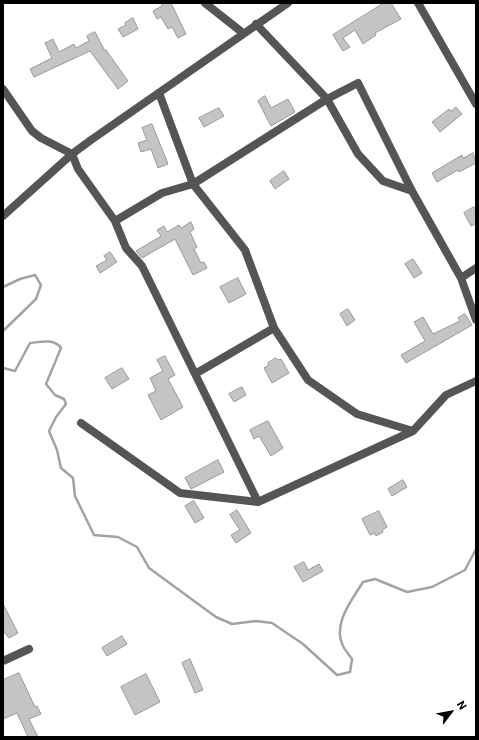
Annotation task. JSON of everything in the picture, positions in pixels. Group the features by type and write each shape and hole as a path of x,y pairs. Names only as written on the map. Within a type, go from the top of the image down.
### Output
{"street":[{"path":"205,3 243,33"},
{"path":"3,216 72,154 288,3"},
{"path":"418,3 476,104"},
{"path":"256,24 327,99 358,154 382,181 412,191"},
{"path":"115,221 162,193 193,184 327,99 358,83 412,191 461,278 476,320"},
{"path":"3,88 32,131 41,138 72,154 78,169 115,221 126,248 142,266 258,502"},
{"path":"159,93 193,184 246,250 274,328 308,380 357,414 413,431"},
{"path":"461,278 476,268"},
{"path":"194,374 274,328"},
{"path":"80,423 180,493 258,502 413,431 446,396 476,381"},
{"path":"3,661 29,649"}],"building":[{"path":"161,3 171,3 186,34 178,38 172,27 168,29 161,17 157,19 153,11 162,6"},
{"path":"384,3 391,3 401,19 375,33 376,35 363,44 355,30 343,38 350,47 343,51 333,35"},
{"path":"133,18 138,29 123,37 118,29 126,25 125,23"},
{"path":"95,32 105,51 106,50 128,81 118,89 90,51 34,77 30,69 52,58 45,43 53,39 59,52 74,44 76,48 89,41 87,36"},
{"path":"265,96 271,108 288,99 295,112 271,126 258,101"},
{"path":"456,107 462,114 440,132 432,122 449,109 451,111"},
{"path":"219,108 224,116 204,127 199,118"},
{"path":"152,124 168,164 158,168 151,149 141,152 138,143 147,140 142,128"},
{"path":"473,153 476,163 459,172 458,170 437,182 432,173 462,155 463,158"},
{"path":"284,171 289,179 275,189 270,181"},
{"path":"474,207 476,211 476,224 471,226 464,213"},
{"path":"191,222 194,229 190,232 197,247 194,249 201,263 204,262 207,268 193,275 175,239 142,258 136,251 161,236 157,230 164,226 167,232 179,225 181,228"},
{"path":"110,252 117,262 100,273 96,266 107,260 104,256"},
{"path":"413,259 422,273 414,278 405,264"},
{"path":"238,278 246,294 229,303 220,287"},
{"path":"348,309 355,320 347,326 340,314"},
{"path":"465,314 472,325 406,363 401,355 425,341 414,322 423,317 433,334 460,321 458,318"},
{"path":"165,356 175,375 168,379 183,407 161,420 148,395 156,391 150,378 163,371 157,360"},
{"path":"276,358 278,360 281,359 289,373 272,383 264,368 269,365 268,363"},
{"path":"122,368 129,379 112,389 105,378"},
{"path":"242,387 246,395 234,402 229,394"},
{"path":"268,421 283,448 271,456 259,436 254,439 250,430"},
{"path":"218,460 224,472 191,489 185,478"},
{"path":"403,480 407,487 392,496 388,489"},
{"path":"194,501 204,518 195,523 185,506"},
{"path":"237,510 251,533 236,543 231,535 240,530 230,515"},
{"path":"379,511 387,527 382,530 383,532 376,536 375,533 370,535 362,519"},
{"path":"304,562 308,570 319,564 323,571 303,582 294,567"},
{"path":"3,604 18,633 9,638 3,631"},
{"path":"122,636 127,644 107,656 102,648"},
{"path":"190,659 203,690 195,693 182,663"},
{"path":"19,673 35,707 37,706 41,714 29,719 38,737 28,737 17,713 3,719 3,680"},
{"path":"146,674 160,702 135,715 121,687"}],"waterway":[{"path":"3,287 20,279 35,275 41,285 36,299 3,331"},
{"path":"3,368 15,371 30,343 51,342 55,343 61,348 46,384 55,395 64,399 66,404 56,417 49,431 57,450 61,468 73,478 75,496 94,535 118,537 137,547 149,568 216,617 232,624 256,621 272,623 303,644 337,675 350,672 352,659 343,646 340,638 340,629 345,612 363,582 375,579 407,592 432,587 465,570 476,549"}]}
